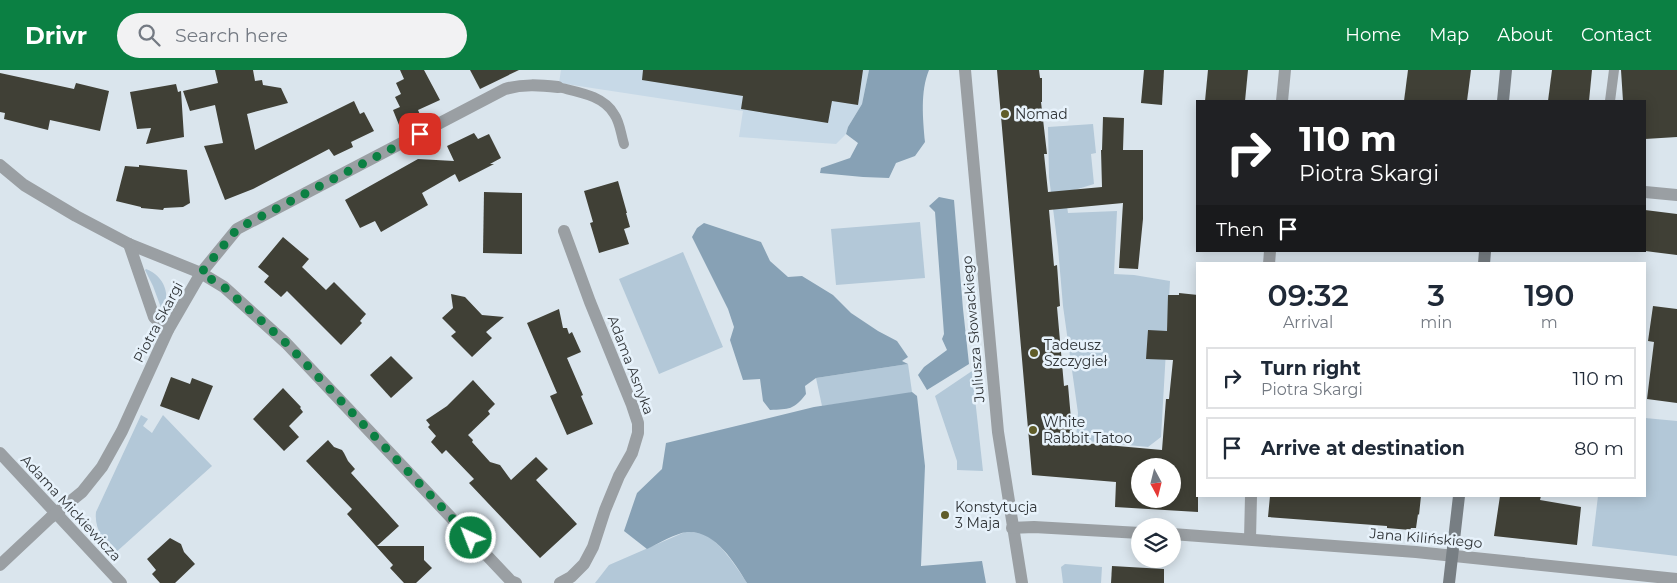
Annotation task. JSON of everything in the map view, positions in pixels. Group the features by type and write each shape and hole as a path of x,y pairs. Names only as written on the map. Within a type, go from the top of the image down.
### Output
{"street":[{"name":"Juliusza Słowackiego","path":"965,70 998,432 1022,583"},
{"path":"1282,100 1285,70"},
{"path":"1502,100 1506,70"},
{"name":"Piotra Skargi","path":"0,565 56,513 82,492 102,467 122,431 168,330 201,273 237,229 505,89 519,85 536,84 558,87"},
{"path":"0,165 24,185 76,216 129,244 201,273 224,287 286,343 513,582"},
{"path":"1646,192 1677,195"},
{"name":"Adama Asnyka","path":"560,583 571,577 584,564 593,547 605,510 619,476 632,453 638,433 638,423 632,405 590,302 564,231"},
{"path":"129,244 154,317 168,330"},
{"name":"Adama Mickiewicza","path":"0,453 121,583"},
{"path":"1250,539 1251,497"},
{"path":"1449,583 1460,497"},
{"path":"1012,528 1034,526 1131,531"},
{"name":"Jana Kilińskiego","path":"1181,535 1452,556 1677,579"}],"lane":[{"path":"1610,100 1614,70"},
{"path":"558,87 587,94 606,104 615,114 624,144"}],"shaded area":[{"path":"561,70 869,70 862,104 848,127 846,134 836,144 739,137 743,111 559,83"},
{"path":"869,70 929,70 923,96 925,142 915,156 896,163 889,178 820,173 821,168 850,158 858,143 846,134 848,127 862,104"},
{"path":"1093,124 1096,153 1091,154 1094,184 1065,193 1068,213 1117,211 1114,274 1170,281 1161,437 1148,447 1076,440 1078,413 1063,306 1049,177 1048,127"},
{"path":"939,197 954,200 969,364 927,390 918,375 924,367 947,350 942,339 944,334 935,212 929,206"},
{"path":"920,222 925,278 836,285 831,229"},
{"path":"704,223 761,242 770,261 788,277 802,276 833,295 851,313 897,341 908,357 902,361 908,364 816,378 805,386 806,394 794,406 787,409 770,410 763,401 760,379 743,380 730,340 734,327 728,309 692,237 697,228"},
{"path":"683,252 723,347 659,374 619,279"},
{"path":"145,270 158,276 165,287 166,300 163,313"},
{"path":"908,364 912,392 822,406 816,378"},
{"path":"972,371 983,471 957,470 957,461 935,396"},
{"path":"912,392 917,396 925,466 921,566 982,561 986,583 747,583 730,557 706,536 687,532 647,549 624,531 637,493 662,469 666,443 814,407"},
{"path":"141,415 148,419 143,426 152,433 163,415 212,466 114,554 98,529 96,512"},
{"path":"1646,418 1677,421 1677,556 1592,546 1598,497 1646,497"},
{"path":"685,532 701,533 708,536 727,555 747,583 595,583 609,565"},
{"path":"1065,564 1102,567 1101,583 1063,583 1061,567"}],"building":[{"path":"215,70 253,70 255,81 262,80 263,85 281,88 288,103 247,114 255,150 354,101 360,114 364,112 374,131 351,142 353,147 334,156 329,149 253,189 225,200 204,146 223,143 215,105 190,111 183,91 218,83"},
{"path":"400,70 424,70 440,100 418,110 422,119 401,130 393,110 400,107 395,97 401,94 396,83 404,79"},
{"path":"470,70 519,70 480,89"},
{"path":"643,70 863,70 858,105 832,101 828,123 741,109 743,96 642,80"},
{"path":"997,70 1039,70 1040,78 1042,78 1041,102 1047,154 1044,154 1048,192 1102,187 1101,150 1103,117 1124,118 1123,150 1143,150 1143,219 1138,269 1119,268 1123,203 1049,210 1054,266 1057,265 1060,306 1057,307 1064,386 1068,385 1073,442 1162,450 1166,399 1169,399 1173,360 1146,359 1148,330 1167,331 1168,295 1179,295 1179,293 1196,295 1196,497 1198,497 1198,512 1132,508 1181,508 1181,458 1131,458 1131,508 1115,507 1116,482 1032,475"},
{"path":"1144,70 1164,70 1162,105 1141,103"},
{"path":"1208,70 1248,70 1245,100 1205,100"},
{"path":"1408,70 1471,70 1467,100 1404,100"},
{"path":"1552,70 1592,70 1589,100 1548,100"},
{"path":"1621,70 1677,70 1677,137 1646,139 1646,100 1623,100"},
{"path":"0,73 74,89 76,83 109,91 100,131 50,120 48,130 4,119 5,113 0,112"},
{"path":"176,84 178,92 181,91 184,137 146,144 151,128 137,129 130,92"},
{"path":"474,133 478,139 489,134 501,158 490,164 494,164 459,182 455,174 422,193 428,205 381,232 375,221 360,228 345,200 418,159 454,161 447,146"},
{"path":"139,165 187,170 190,203 183,207 164,208 163,210 141,208 116,201 125,166 139,167"},
{"path":"618,181 630,227 624,229 629,244 599,253 590,223 593,222 584,191"},
{"path":"484,192 522,193 522,254 483,253"},
{"path":"1646,210 1677,214 1677,255 1646,251"},
{"path":"283,237 309,259 302,267 326,290 334,282 366,314 360,321 362,323 341,345 287,291 281,297 264,282 269,276 258,267"},
{"path":"451,294 465,297 482,315 504,317 486,332 492,338 472,357 451,336 456,332 442,318 453,308"},
{"path":"1653,306 1677,309 1677,403 1647,399 1654,342 1648,341"},
{"path":"559,309 563,328 567,328 569,334 572,332 581,352 567,358 593,424 567,435 550,396 557,393 527,323"},
{"path":"391,356 413,378 391,398 370,375"},
{"path":"171,377 190,384 192,378 213,386 199,420 160,406"},
{"path":"473,380 495,404 488,411 490,414 468,435 473,440 472,442 490,462 500,465 511,480 536,457 548,469 536,480 577,524 540,558 469,483 474,479 446,450 442,454 431,442 436,436 428,427 430,425 426,420 447,406"},
{"path":"283,388 301,407 303,412 289,426 299,437 284,451 253,419"},
{"path":"328,440 334,447 342,450 355,469 351,473 399,526 377,546 424,546 424,560 432,568 416,583 404,583 390,568 393,565 347,514 352,509 306,461"},
{"path":"1270,497 1421,497 1416,528 1411,528 1410,530 1387,528 1387,526 1268,517"},
{"path":"1500,497 1541,497 1540,500 1581,507 1577,545 1494,536"},
{"path":"170,538 181,544 184,552 195,564 175,583 160,583 152,574 156,570 147,559"},
{"path":"1112,566 1164,569 1164,583 1111,583"}],"place":[{"name":"Nomad","path":"1005,114"},
{"name":"Tadeusz Szczygieł","path":"1034,353"},
{"name":"White Rabbit Tatoo","path":"1033,430"},
{"name":"Konstytucja 3 Maja","path":"945,515"}],"route":[{"path":"420,134 237,229 201,273 224,287 286,343 471,538"}]}
